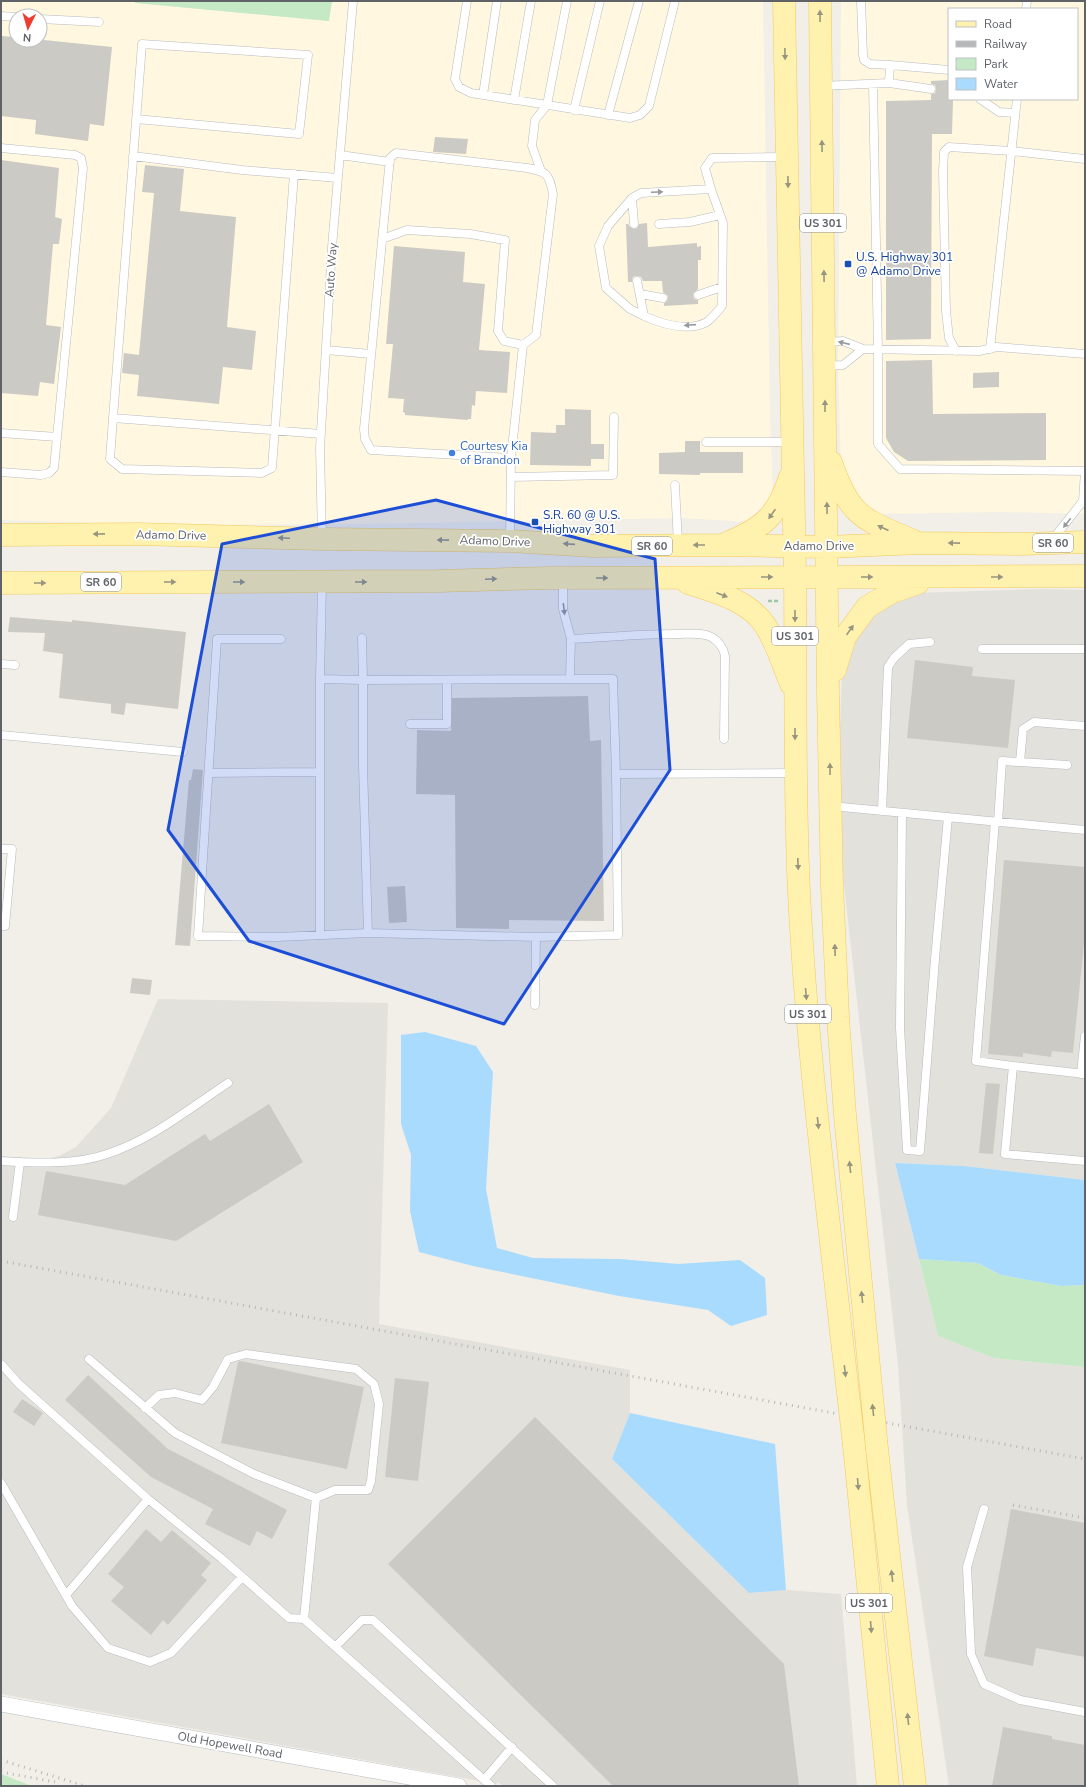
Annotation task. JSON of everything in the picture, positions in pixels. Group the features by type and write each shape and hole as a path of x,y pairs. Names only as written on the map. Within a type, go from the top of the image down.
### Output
{"main road":[{"name":"US 301","path":"784,1 795,577 795,773 799,892 806,989 888,1786"},
{"name":"US 301","path":"820,1 828,547 830,806 838,1017 846,1123 877,1449 915,1786"},
{"path":"826,445 837,479 853,508 870,521 919,543"},
{"path":"722,545 746,535 767,521 785,491 793,466"},
{"name":"Adamo Drive","path":"1,535 138,534 322,539 510,541 593,546 722,545 828,547 919,543 1049,544 1085,542"},
{"path":"828,693 845,637 867,606 892,592 938,576"},
{"name":"SR 60","path":"1,583 322,582 563,578 1085,576"},
{"path":"672,578 727,597 752,611 764,624 772,638 795,695"}],"street":[{"name":"Old Hopewell Road","path":"1,1704 460,1786"}],"lane":[{"name":"Auto Way","path":"322,539 320,456 321,434 338,178 353,1"},
{"path":"468,1 455,79 459,87 471,93 630,118 640,115 649,106 676,1"},
{"path":"483,95 497,1"},
{"path":"514,100 531,1"},
{"path":"541,171 532,146 535,120 547,105 568,1"},
{"path":"574,110 600,1"},
{"path":"608,115 639,1"},
{"path":"861,1 864,60 870,64 948,70"},
{"path":"48,19 99,22"},
{"path":"136,119 299,134 308,55 142,44 133,156 110,459 122,469 262,473 272,468 294,174"},
{"path":"889,83 890,65"},
{"path":"821,86 889,83 931,89"},
{"path":"874,84 878,444 900,469 1084,471"},
{"path":"981,100 999,112 1015,114"},
{"path":"990,349 1017,100"},
{"path":"956,351 949,338 946,311 943,171 944,152 949,147 1011,151 1085,159"},
{"path":"1,148 75,155 81,158 82,163 54,468 49,473 41,475 1,472"},
{"path":"382,239 407,230 470,234 505,240 498,331 504,341 523,344 536,335 553,194 550,180 547,175 541,171 396,153 390,158 390,162 382,239 364,429 365,439 371,450 512,458"},
{"path":"340,155 390,162"},
{"path":"133,156 242,170 338,178"},
{"path":"711,189 641,193 632,198 608,226 599,246 606,288 630,309 660,323 691,327 707,322 722,306 723,223 705,168 712,158 787,157"},
{"path":"632,198 634,224"},
{"path":"659,224 690,222 720,215"},
{"path":"637,281 644,316"},
{"path":"698,295 722,287"},
{"path":"640,294 663,298"},
{"path":"825,342 843,341 863,349 878,350 979,352 997,347 1085,354"},
{"path":"510,541 512,458 523,344"},
{"path":"825,366 843,365 863,349"},
{"path":"326,350 371,354"},
{"path":"511,477 614,475 614,417"},
{"path":"113,418 321,434"},
{"path":"1,433 57,437"},
{"path":"706,442 793,442"},
{"path":"1049,544 1084,503 1085,467"},
{"path":"675,485 678,545"},
{"path":"563,578 563,609 571,639 570,679"},
{"path":"320,935 320,679 322,582"},
{"path":"571,639 668,634 692,634 711,637 720,645 725,656 724,739"},
{"path":"362,638 363,765 368,933"},
{"path":"281,639 217,640 198,936 278,937 368,933 536,937 618,935 613,679 320,679"},
{"path":"882,811 888,667 894,658 909,644 930,642"},
{"path":"982,649 1085,649"},
{"path":"1,664 15,665"},
{"path":"410,724 447,724 447,680"},
{"path":"1020,762 1023,729 1034,722 1085,726"},
{"path":"1,735 183,752"},
{"path":"1067,765 1002,761 976,1061 1083,1074 1085,1036"},
{"path":"209,773 320,772"},
{"path":"616,774 795,773"},
{"path":"830,806 1085,830"},
{"path":"902,812 900,1028 908,1150 920,1151 948,817"},
{"path":"1,848 12,849 5,926 1,926"},
{"path":"535,1005 536,937"},
{"path":"1013,1066 1005,1154 1085,1161"},
{"path":"1,1162 73,1161 106,1155 141,1140 228,1083"},
{"path":"13,1217 20,1162"},
{"path":"90,1359 145,1408 175,1433 254,1474 316,1498 335,1490 368,1490 371,1481 378,1404 374,1384 356,1369 246,1354 228,1359 213,1387 202,1400 175,1394 159,1395 145,1408"},
{"path":"1,1364 19,1384 148,1499 242,1577 288,1618 304,1619 491,1786"},
{"path":"1,1483 72,1606 108,1648 150,1662 171,1653 242,1577"},
{"path":"304,1619 316,1498"},
{"path":"66,1595 148,1499"},
{"path":"984,1509 967,1567 971,1654 984,1684 1020,1700 1085,1712"},
{"path":"335,1647 362,1620 373,1620 554,1786"},
{"path":"484,1780 512,1747"}],"highlighted area":[{"path":"436,500 655,559 670,770 504,1024 249,941 168,830 222,544"}],"shaded area":[{"path":"1,1 133,1 136,3 328,21 332,1 763,1 770,413 773,498 745,522 683,518 359,524 156,525 1,520"},
{"path":"841,1 1085,1 1085,514 1001,512 873,514 858,502 841,467 838,370"},
{"path":"1044,589 1085,590 1085,1180 964,1166 895,1163 938,1336 994,1358 1085,1367 1085,1786 949,1786 907,1505 898,1365 842,867 840,727 842,673 851,641 871,613 913,593"},
{"path":"158,999 388,1003 379,1324 630,1370 630,1413 612,1459 749,1593 786,1590 841,1594 857,1786 506,1786 498,1782 496,1784 1,1694 1,1156 42,1160 59,1156 76,1147 111,1108"}],"green space":[{"path":"133,1 332,1 329,21 136,3"},
{"path":"919,1259 978,1263 1001,1275 1061,1286 1085,1285 1085,1367 994,1358 938,1336"},
{"path":"1,1774 32,1786 1,1786"}],"water":[{"path":"425,1032 476,1046 493,1072 486,1189 497,1248 533,1258 620,1259 678,1264 740,1260 765,1278 767,1315 731,1326 708,1310 619,1296 473,1266 419,1252 410,1211 411,1155 401,1124 401,1035"},
{"path":"895,1163 964,1166 1085,1180 1085,1285 1061,1286 1001,1275 978,1263 919,1259"},
{"path":"630,1413 775,1444 786,1590 749,1593 612,1459"}],"building":[{"path":"1,36 8,36 8,48 48,48 48,40 112,47 104,126 90,124 88,141 35,134 36,120 1,116"},
{"path":"948,80 948,100 953,100 952,134 932,134 931,339 886,340 886,101 931,100 931,94 935,93 936,89 935,85 931,84 931,81"},
{"path":"435,137 468,139 466,154 433,152"},
{"path":"1,160 59,168 55,217 62,219 59,244 53,244 46,325 61,327 54,384 40,382 38,396 1,393"},
{"path":"145,165 184,169 180,211 236,217 227,327 256,331 252,370 223,367 219,404 137,396 139,375 122,373 124,353 139,355 154,193 142,192"},
{"path":"647,223 648,247 697,243 697,247 701,246 701,260 698,260 698,289 693,294 694,299 698,300 698,304 664,306 668,296 663,292 662,281 643,281 641,277 636,276 633,277 632,282 628,282 626,224 634,229 637,228 639,224"},
{"path":"394,246 465,252 463,282 485,284 479,350 510,352 507,393 476,391 475,406 472,405 471,419 405,415 403,412 404,399 388,398 393,344 386,344"},
{"path":"932,360 933,414 1046,413 1046,460 908,461 894,452 886,438 886,361"},
{"path":"999,372 999,387 973,388 973,373"},
{"path":"565,409 591,410 591,444 604,444 604,459 591,459 591,466 530,465 531,432 556,433 556,425 565,425"},
{"path":"685,441 700,441 700,452 743,452 743,473 700,473 700,475 659,474 659,453 685,452"},
{"path":"10,617 72,622 72,620 186,632 178,709 126,703 124,715 111,713 111,704 59,698 63,654 43,651 45,633 8,632"},
{"path":"915,660 973,667 972,676 1015,680 1008,748 907,738"},
{"path":"588,696 590,741 601,740 604,921 509,920 509,929 456,928 455,795 416,794 417,730 451,731 452,698"},
{"path":"193,769 203,770 190,946 175,945 189,780 191,780"},
{"path":"1004,860 1085,867 1085,933 1073,1053 1052,1051 1051,1057 1023,1053 1023,1057 988,1054"},
{"path":"405,886 407,922 389,923 387,887"},
{"path":"132,978 152,980 150,995 130,993"},
{"path":"986,1083 1000,1084 993,1154 979,1153"},
{"path":"269,1104 303,1162 176,1241 38,1215 46,1171 125,1185 205,1134 210,1141"},
{"path":"241,1361 364,1387 347,1469 221,1443 238,1362"},
{"path":"88,1375 168,1449 287,1510 272,1539 257,1531 250,1546 205,1524 213,1509 151,1477 65,1400"},
{"path":"395,1378 429,1382 418,1481 385,1477"},
{"path":"22,1399 43,1413 34,1426 13,1412"},
{"path":"535,1417 784,1664 799,1786 613,1786 388,1564"},
{"path":"1011,1509 1085,1523 1085,1657 1036,1648 1033,1666 984,1656"},
{"path":"146,1529 161,1542 172,1530 211,1563 201,1575 207,1580 168,1625 163,1620 151,1635 111,1601 124,1587 108,1574"},
{"path":"1003,1727 1052,1736 1052,1739 1085,1745 1085,1786 992,1786"}],"railway":[{"path":"1,1261 1085,1459"},
{"path":"1013,1505 1085,1518"},
{"path":"1,1760 85,1786"},
{"path":"1,1772 55,1782"}],"place":[{"name":"U.S. Highway 301 @ Adamo Drive","path":"848,264"},
{"name":"Courtesy Kia of Brandon","path":"452,453"},
{"name":"S.R. 60 @ U.S. Highway 301","path":"535,522"}]}
